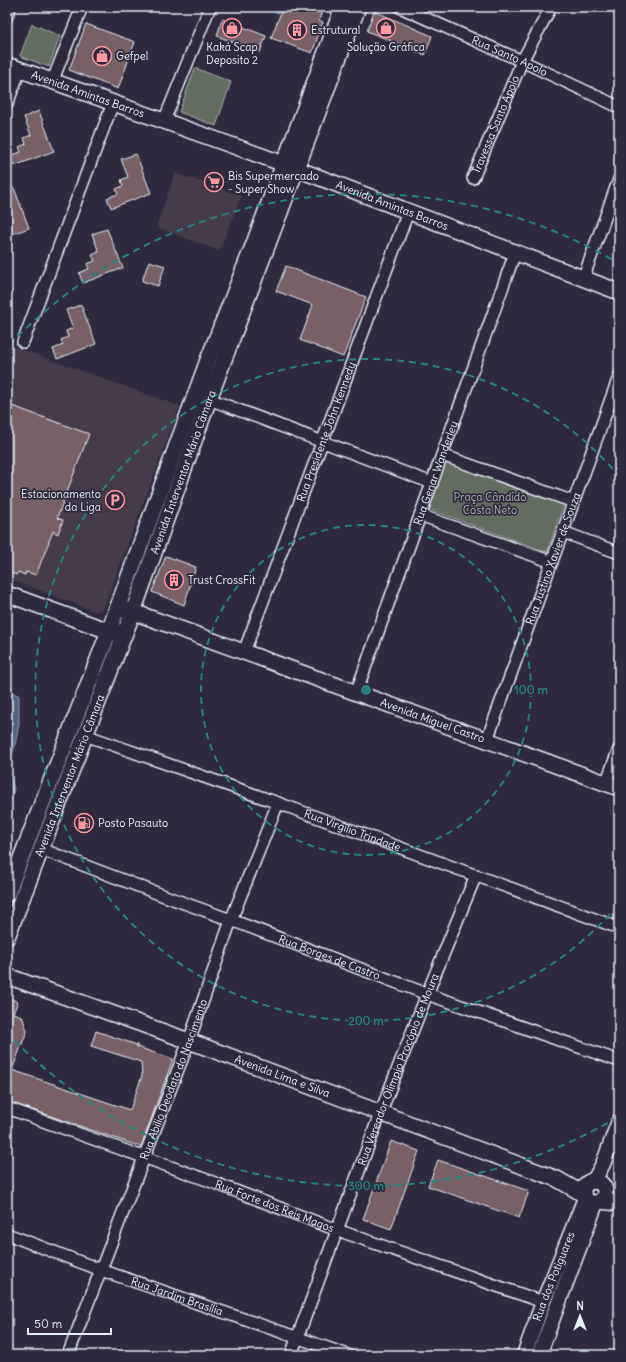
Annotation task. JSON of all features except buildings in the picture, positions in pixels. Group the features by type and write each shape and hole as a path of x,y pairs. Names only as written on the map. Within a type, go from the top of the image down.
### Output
{"main road":[{"name":"Avenida Interventor Mário Câmara","path":"7,937 133,612 290,167 343,7"},
{"name":"Avenida Interventor Mário Câmara","path":"7,894 112,625 208,360 358,7"},
{"name":"Avenida Amintas Barros","path":"13,67 290,167 619,292"},
{"path":"7,594 112,625 117,633 125,630"},
{"path":"112,625 119,613 124,610 133,612"},
{"name":"Avenida Miguel Castro","path":"133,612 612,786"},
{"name":"Avenida Lima e Silva","path":"7,976 189,1041 380,1114 619,1202"}],"street":[{"path":"52,82 82,7"},
{"path":"164,121 210,7"},
{"name":"Rua Santo Apolo","path":"400,7 522,61 619,107"},
{"name":"Travessa Santo Apolo","path":"473,178 522,61 551,7"},
{"path":"7,104 13,67"},
{"path":"23,342 113,103"},
{"path":"583,279 619,179"},
{"name":"Rua Presidente John Kennedy","path":"244,652 408,212"},
{"name":"Rua Genar Wanderley","path":"356,693 515,253"},
{"name":"Rua Justino Xavier de Souza","path":"488,740 619,377"},
{"path":"209,399 432,482"},
{"path":"442,455 574,502"},
{"path":"420,516 552,562"},
{"path":"563,532 619,553"},
{"name":"Rua Virgilio Trindade","path":"85,735 278,803 619,928"},
{"path":"612,786 619,748"},
{"name":"Rua Abilio Deodato do Nascimento","path":"68,1355 189,1041 231,920 278,803"},
{"name":"Rua Borges de Castro","path":"41,849 162,896 231,920 427,994 619,1060"},
{"name":"Rua Vereador Olímpio Procópio de Moura","path":"291,1355 380,1114 476,875"},
{"name":"Rua Forte dos Reis Magos","path":"7,1108 145,1157 337,1230 543,1302"},
{"name":"Rua dos Potiguares","path":"535,1353 619,1121"},
{"name":"Rua dos Potiguares","path":"535,1353 543,1302 594,1192"},
{"name":"Rua Jardim Brasília","path":"7,1234 101,1270 348,1355"}],"shaded area":[{"path":"175,173 242,196 219,251 156,227"},
{"path":"7,344 180,406 103,610 96,612 7,578"}],"green space":[{"path":"32,24 60,36 49,67 20,56"},
{"path":"195,68 231,82 216,126 179,112"},
{"name":"Praça Cândido Costa Neto","path":"444,460 564,503 547,552 426,508"}],"water":[{"path":"7,689 19,696 19,724 15,746 8,768 14,789 7,812"}],"place":[{"name":"Kaká Scap Deposito 2","path":"232,28"},
{"name":"Solução Gráfica","path":"386,28"},
{"name":"Estrutural","path":"297,30"},
{"name":"Gefpel","path":"102,56"},
{"name":"Bis Supermercado - Super Show","path":"214,182"},
{"name":"Estacionamento da Liga","path":"115,500"},
{"name":"Trust CrossFit","path":"174,580"},
{"name":"Posto Pasauto","path":"84,823"}]}
